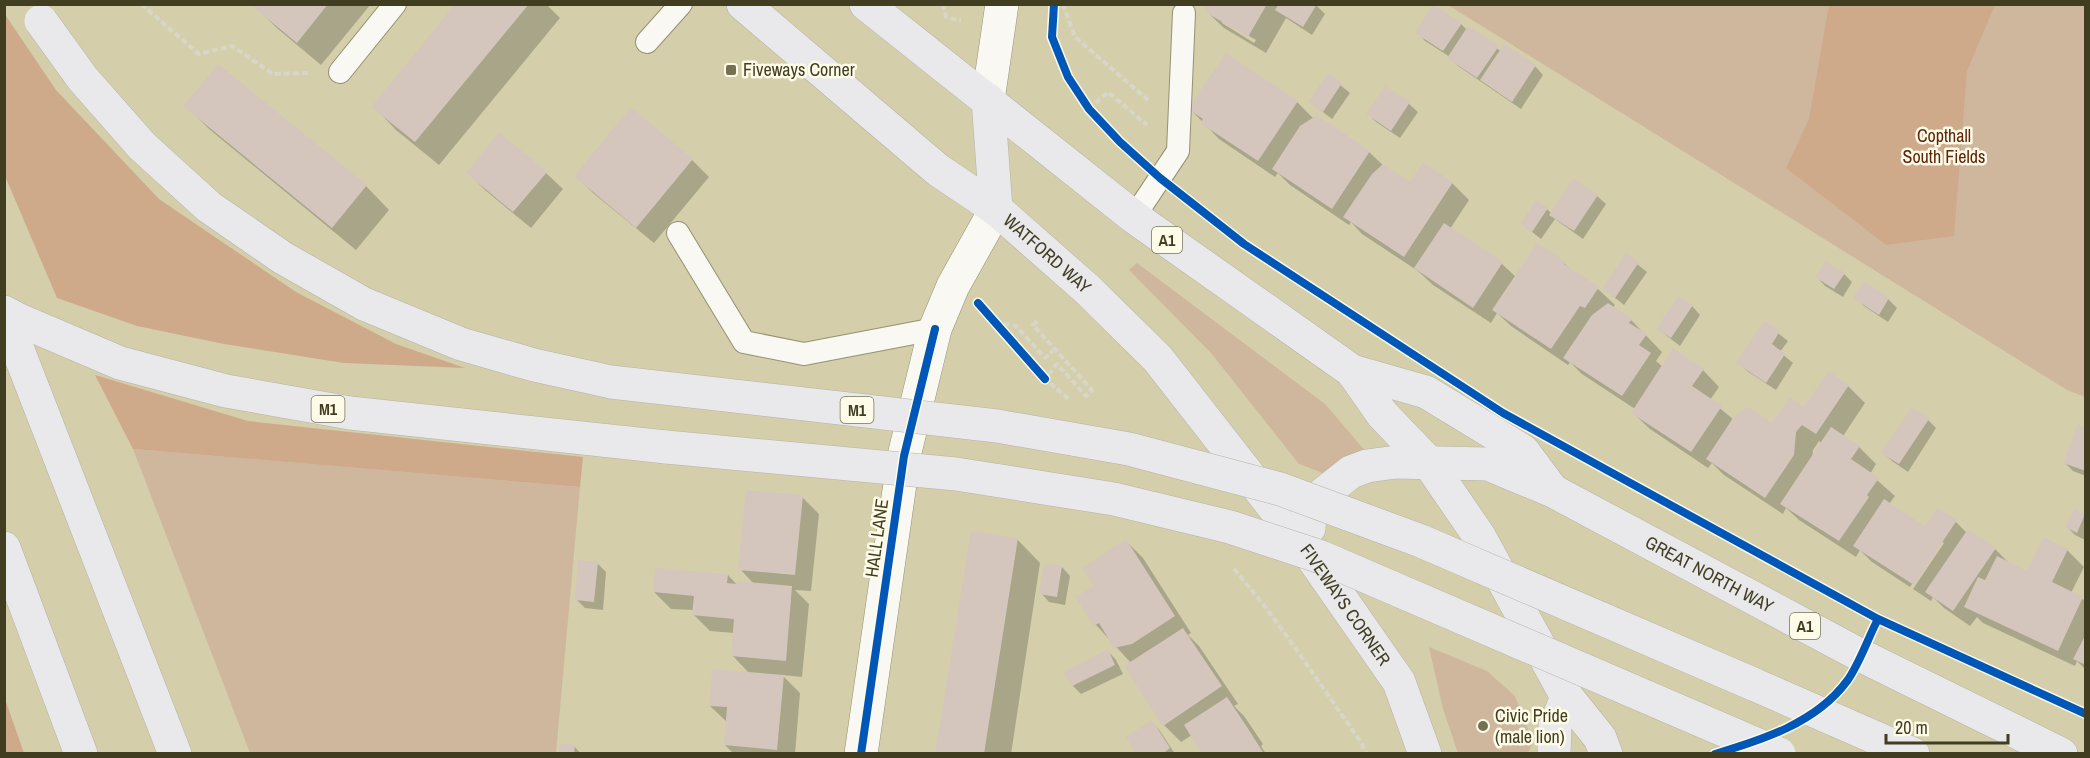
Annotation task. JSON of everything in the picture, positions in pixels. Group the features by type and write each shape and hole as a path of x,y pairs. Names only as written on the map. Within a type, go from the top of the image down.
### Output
{"highway":[{"name":"WATFORD WAY","path":"743,4 938,170 996,210 1087,289 1158,358 1307,550"},
{"name":"A1","path":"866,4 1134,217 1352,371 1382,414 1429,463"},
{"name":"M1","path":"36,13 83,79 135,138 209,207 284,258 364,304 461,344 534,365 611,382 997,426 1129,449 1280,489 1421,541 1914,753"},
{"path":"988,100 996,210"},
{"name":"M1","path":"4,313 175,753"},
{"name":"M1","path":"4,313 120,363 226,391 350,413 677,448 956,474 1114,500 1230,527 1321,557 1779,753"},
{"name":"GREAT NORTH WAY","path":"1352,371 1426,392 1523,451 1553,491"},
{"path":"1429,463 1479,536 1566,697 1600,738 1606,753"},
{"name":"FIVEWAYS CORNER","path":"1425,753 1399,682 1307,550 1310,517 1323,494 1351,472 1369,465 1429,463"},
{"name":"GREAT NORTH WAY","path":"1429,463 1488,464 1553,491 1860,655 2061,753"},
{"path":"4,548 81,753"},
{"path":"1554,753 1555,726 1566,697"}],"street":[{"path":"988,100 1002,4"},
{"name":"HALL LANE","path":"861,753 904,456 935,329 953,286 996,210"}],"lane":[{"path":"340,72 395,4"},
{"path":"647,42 681,4"},
{"path":"1134,217 1178,151 1184,13"},
{"path":"678,232 744,342 804,354 935,329"}],"path":[{"path":"141,4 199,54 232,46 273,74 340,72"},
{"path":"943,4 946,17 962,21"},
{"path":"1063,4 1075,37 1152,104"},
{"path":"1052,26 1049,37 1056,47"},
{"path":"1089,109 1108,92 1155,132"},
{"path":"1084,101 1097,117"},
{"path":"992,318 1002,329"},
{"path":"992,318 1016,326 1046,358 1056,348"},
{"path":"1037,321 1033,325 1092,390 1086,396 1057,364 1045,379 1038,370"}],"green space":[{"name":"Copthall South Fields","path":"1448,5 2085,5 2085,397 2067,390"},
{"path":"1829,5 1995,5 1967,71 1954,236 1886,245 1786,168 1809,119"},
{"path":"4,13 56,90 159,199 296,292 396,344 465,368 344,363 224,344 137,326 57,298 5,176"},
{"path":"1137,263 1325,404 1367,453 1328,475 1299,464 1211,353 1129,270"},
{"path":"95,375 248,421 583,457 580,487 133,449"},
{"path":"133,449 580,487 556,753 250,753"},
{"path":"1429,647 1487,671 1515,696 1533,742 1528,753 1458,753 1443,709"},
{"path":"5,699 24,753 5,753"}],"building":[{"path":"254,4 328,4 297,43 252,6"},
{"path":"455,4 529,4 415,142 371,107"},
{"path":"1206,4 1267,4 1248,37 1205,12"},
{"path":"1279,4 1317,4 1303,27 1275,10"},
{"path":"1433,4 1462,23 1443,51 1415,33"},
{"path":"1468,26 1499,46 1477,78 1447,58"},
{"path":"1504,44 1536,65 1512,102 1480,80"},
{"path":"1226,53 1298,101 1258,161 1200,123 1203,119 1188,109"},
{"path":"218,64 367,185 332,228 183,106"},
{"path":"1328,73 1342,83 1323,112 1308,102"},
{"path":"1385,86 1410,102 1391,131 1366,114"},
{"path":"631,107 693,159 636,228 574,176"},
{"path":"1317,115 1370,151 1332,209 1272,169 1300,126"},
{"path":"499,132 547,172 513,212 466,173"},
{"path":"1423,162 1453,182 1404,257 1343,217 1372,174 1383,164 1410,182"},
{"path":"1574,178 1598,195 1574,231 1549,215"},
{"path":"1536,200 1548,208 1532,232 1520,224"},
{"path":"1444,223 1503,262 1473,308 1414,268"},
{"path":"1537,243 1599,287 1585,308 1580,306 1551,349 1492,310"},
{"path":"1626,253 1639,262 1615,298 1602,289"},
{"path":"1826,261 1845,273 1834,289 1815,277"},
{"path":"1864,281 1889,298 1879,315 1853,298"},
{"path":"1678,296 1693,305 1671,338 1656,329"},
{"path":"1608,303 1632,319 1629,323 1647,334 1639,345 1651,353 1622,396 1563,358 1592,315"},
{"path":"1764,321 1780,331 1772,344 1785,354 1766,383 1736,363"},
{"path":"1673,348 1704,369 1692,386 1722,406 1691,452 1631,413"},
{"path":"1828,371 1849,385 1816,434 1802,425 1796,432 1794,455 1765,498 1706,459 1735,415 1749,407 1772,423 1790,397 1804,407"},
{"path":"1912,407 1929,419 1899,464 1881,453"},
{"path":"2078,424 2086,427 2086,471 2063,463"},
{"path":"1831,427 1860,446 1851,459 1879,478 1839,541 1780,504"},
{"path":"746,490 803,495 795,575 738,570"},
{"path":"1884,499 1925,526 1937,508 1957,520 1914,585 1853,546"},
{"path":"2074,509 2085,514 2077,533 2065,527"},
{"path":"1968,529 1996,548 1953,611 1925,592"},
{"path":"971,531 1018,538 984,754 935,754"},
{"path":"2043,537 2068,549 2052,582 2083,597 2058,651 1964,607 1978,577 1985,580 1997,556 2027,571"},
{"path":"1126,539 1175,616 1132,644 1114,648 1099,623 1094,626 1075,597 1094,586 1082,568"},
{"path":"578,560 598,562 594,602 575,600"},
{"path":"1044,563 1062,566 1057,597 1039,594"},
{"path":"655,568 728,574 727,583 737,584 737,581 792,586 786,661 731,656 734,619 692,615 694,596 653,592"},
{"path":"1183,628 1222,686 1163,726 1124,666"},
{"path":"2086,634 2086,665 2073,659"},
{"path":"1108,649 1115,665 1072,686 1064,672"},
{"path":"712,669 784,675 777,750 724,745 727,707 709,706"},
{"path":"1227,697 1264,754 1202,754 1184,725"},
{"path":"1152,720 1170,748 1162,754 1136,754 1126,737"},
{"path":"560,743 575,745 574,754 559,754"}],"cycle path":[{"path":"1054,4 1052,37 1068,77 1089,109 1120,142 1160,178 1244,244 1503,413 1878,619 2086,714"},
{"path":"978,303 1045,379"},
{"path":"861,754 904,456 935,329"},
{"path":"1715,754 1769,736 1804,719 1820,708 1834,696 1851,675 1878,619"}],"place":[{"name":"Fiveways Corner","path":"731,70"},
{"name":"Civic Pride (male lion)","path":"1483,726"}]}
